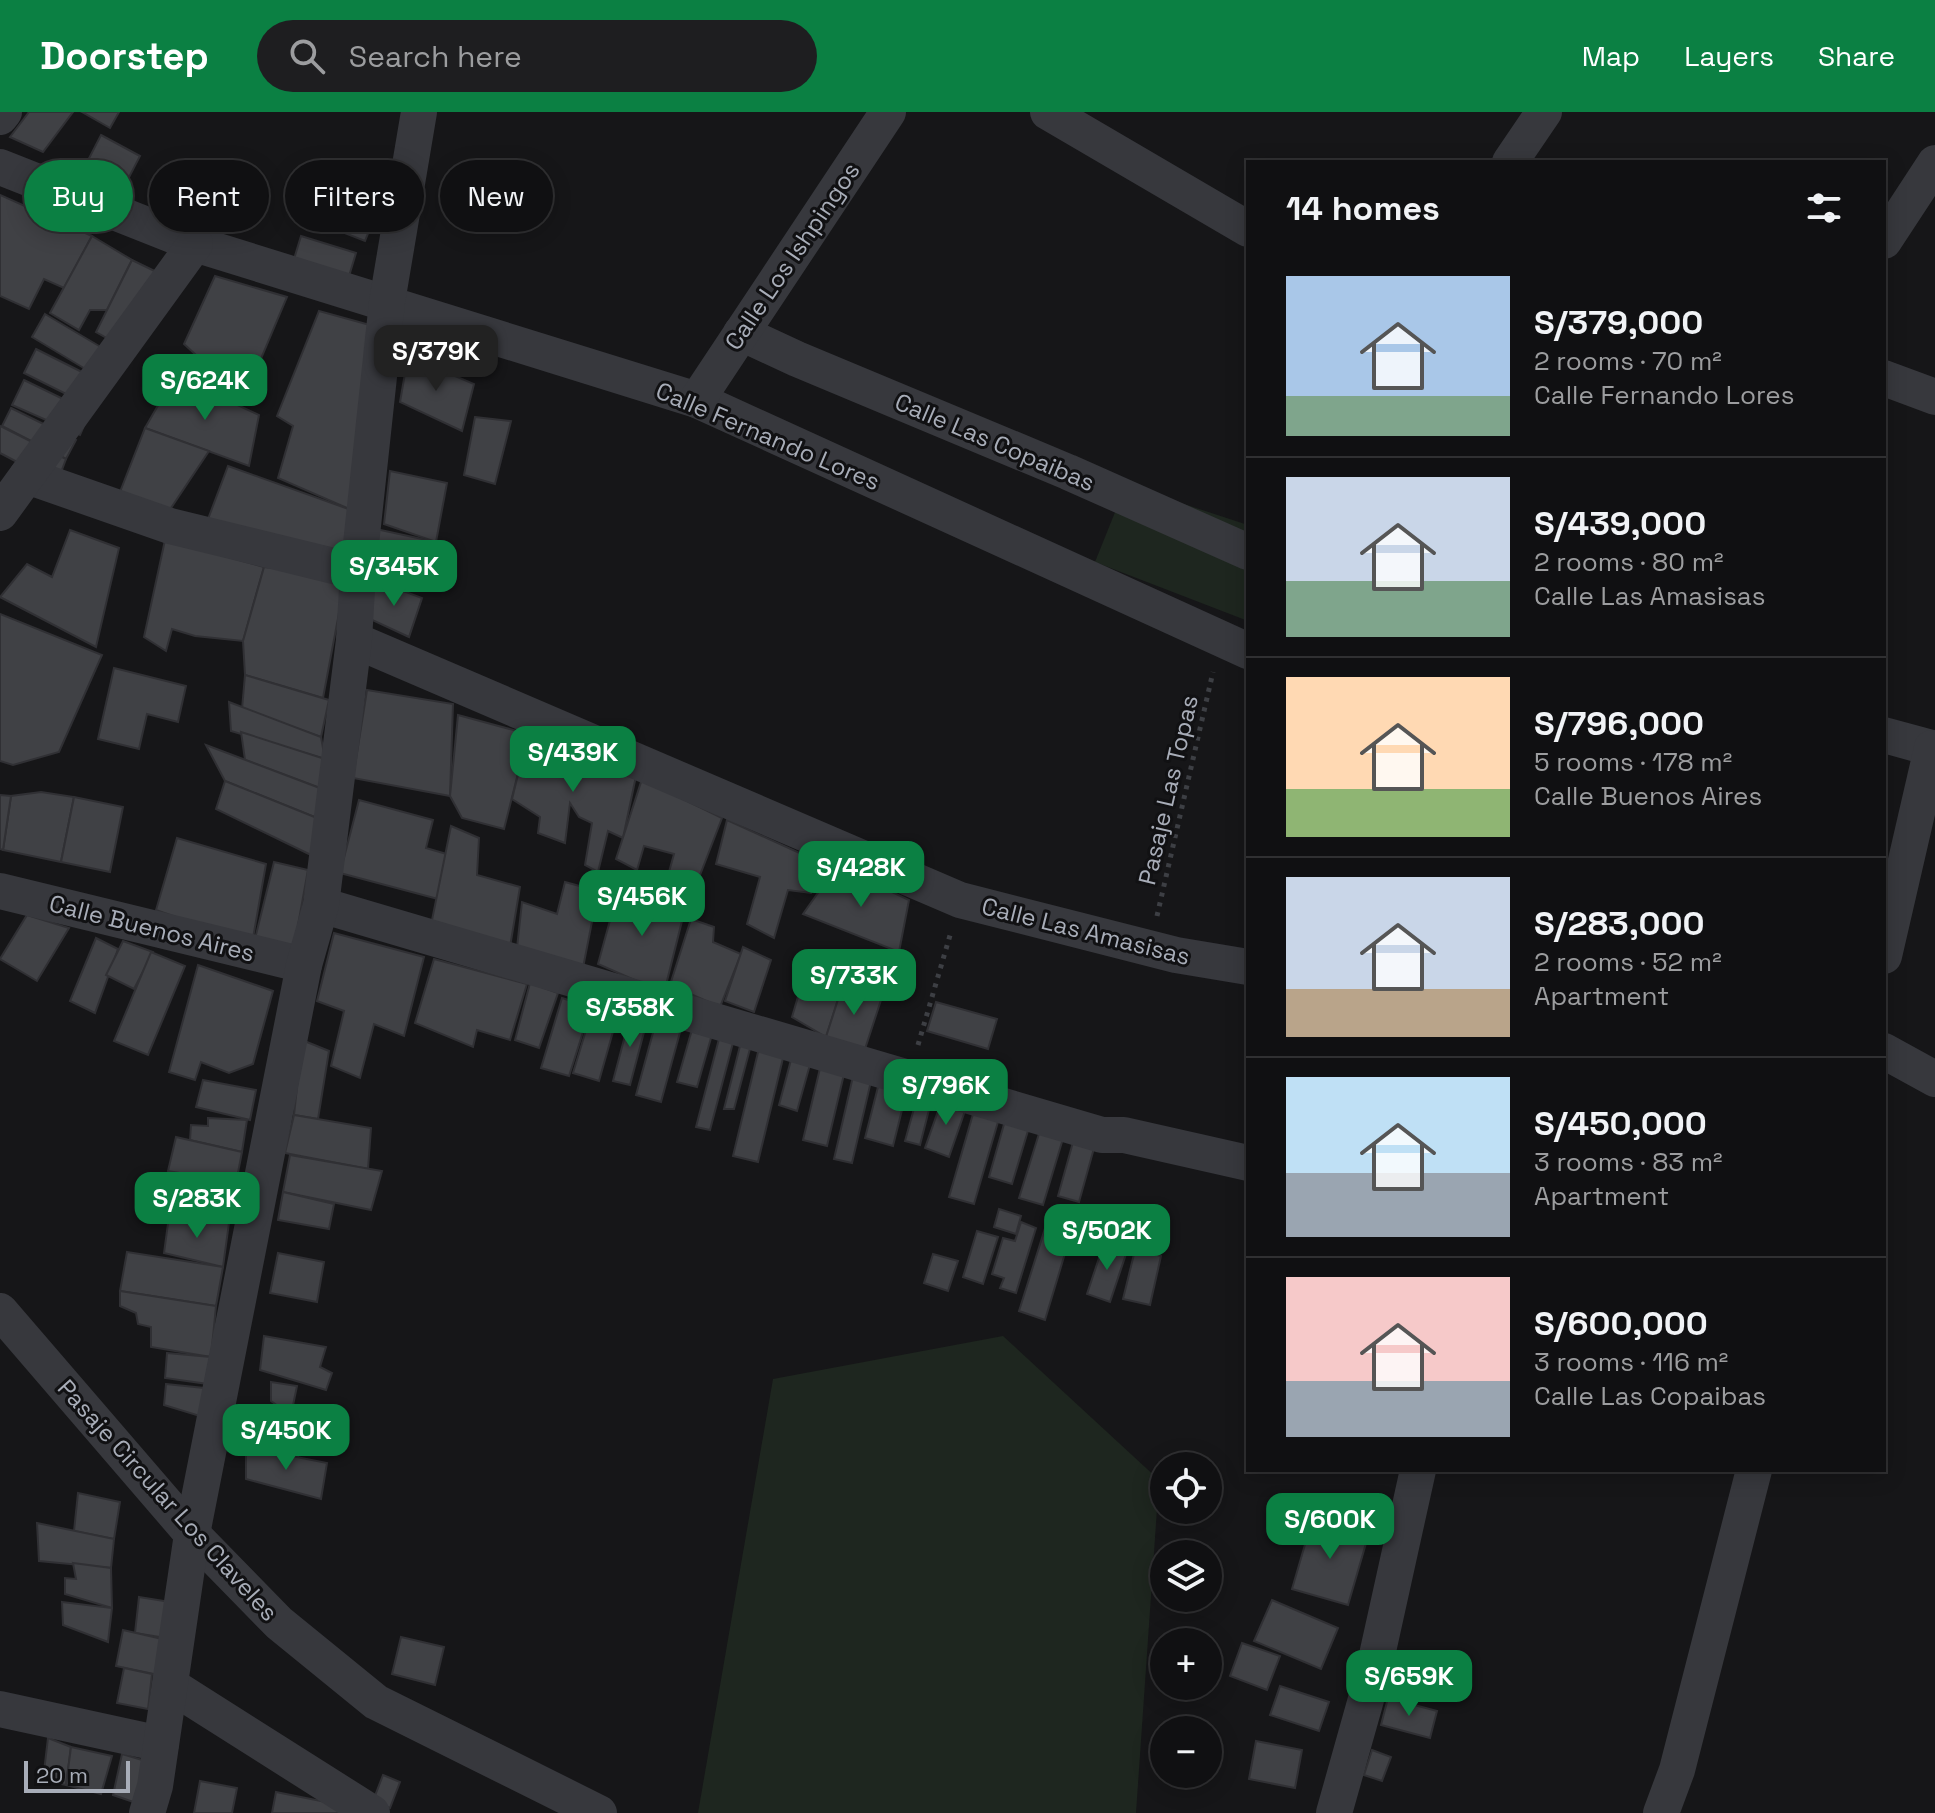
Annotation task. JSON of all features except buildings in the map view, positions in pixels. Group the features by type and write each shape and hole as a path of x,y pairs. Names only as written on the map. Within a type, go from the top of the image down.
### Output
{"street":[{"path":"0,117 4,112"},
{"path":"147,1813 161,1744 192,1534 304,965 321,905 354,640 358,572 387,302 419,112"},
{"name":"Calle Los Ishpingos","path":"697,400 888,112"},
{"path":"1048,112 1246,228"},
{"path":"1511,160 1544,112"},
{"path":"1886,238 1935,163"},
{"name":"Calle Fernando Lores","path":"0,167 195,244 697,400 1234,646"},
{"path":"0,513 195,244"},
{"name":"Calle Las Copaibas","path":"741,333 1246,551"},
{"path":"1886,379 1935,397"},
{"path":"27,476 170,526 358,572"},
{"name":"Calle Las Amasisas","path":"354,640 960,900 1150,949 1246,967"},
{"path":"1886,736 1934,748 1886,948"},
{"name":"Calle Buenos Aires","path":"0,891 304,965"},
{"path":"321,905 1102,1135 1124,1135 1246,1163"},
{"path":"1886,1052 1935,1079"},
{"name":"Pasaje Circular Los Claveles","path":"0,1311 192,1534 279,1623 376,1702 599,1813"},
{"path":"1334,1813 1372,1678 1418,1472"},
{"path":"1661,1813 1677,1770 1753,1472"},
{"path":"170,1685 372,1813"},
{"path":"0,1709 161,1744"}],"path":[{"name":"Pasaje Las Topas","path":"1150,949 1234,646"},
{"path":"908,1078 960,900"}],"shaded area":[{"path":"1126,485 1246,524 1246,620 1095,562"},
{"path":"1003,1336 1150,1472 1150,1524 1156,1524 1155,1540 1150,1540 1150,1610 1136,1813 698,1813 773,1379"}]}
